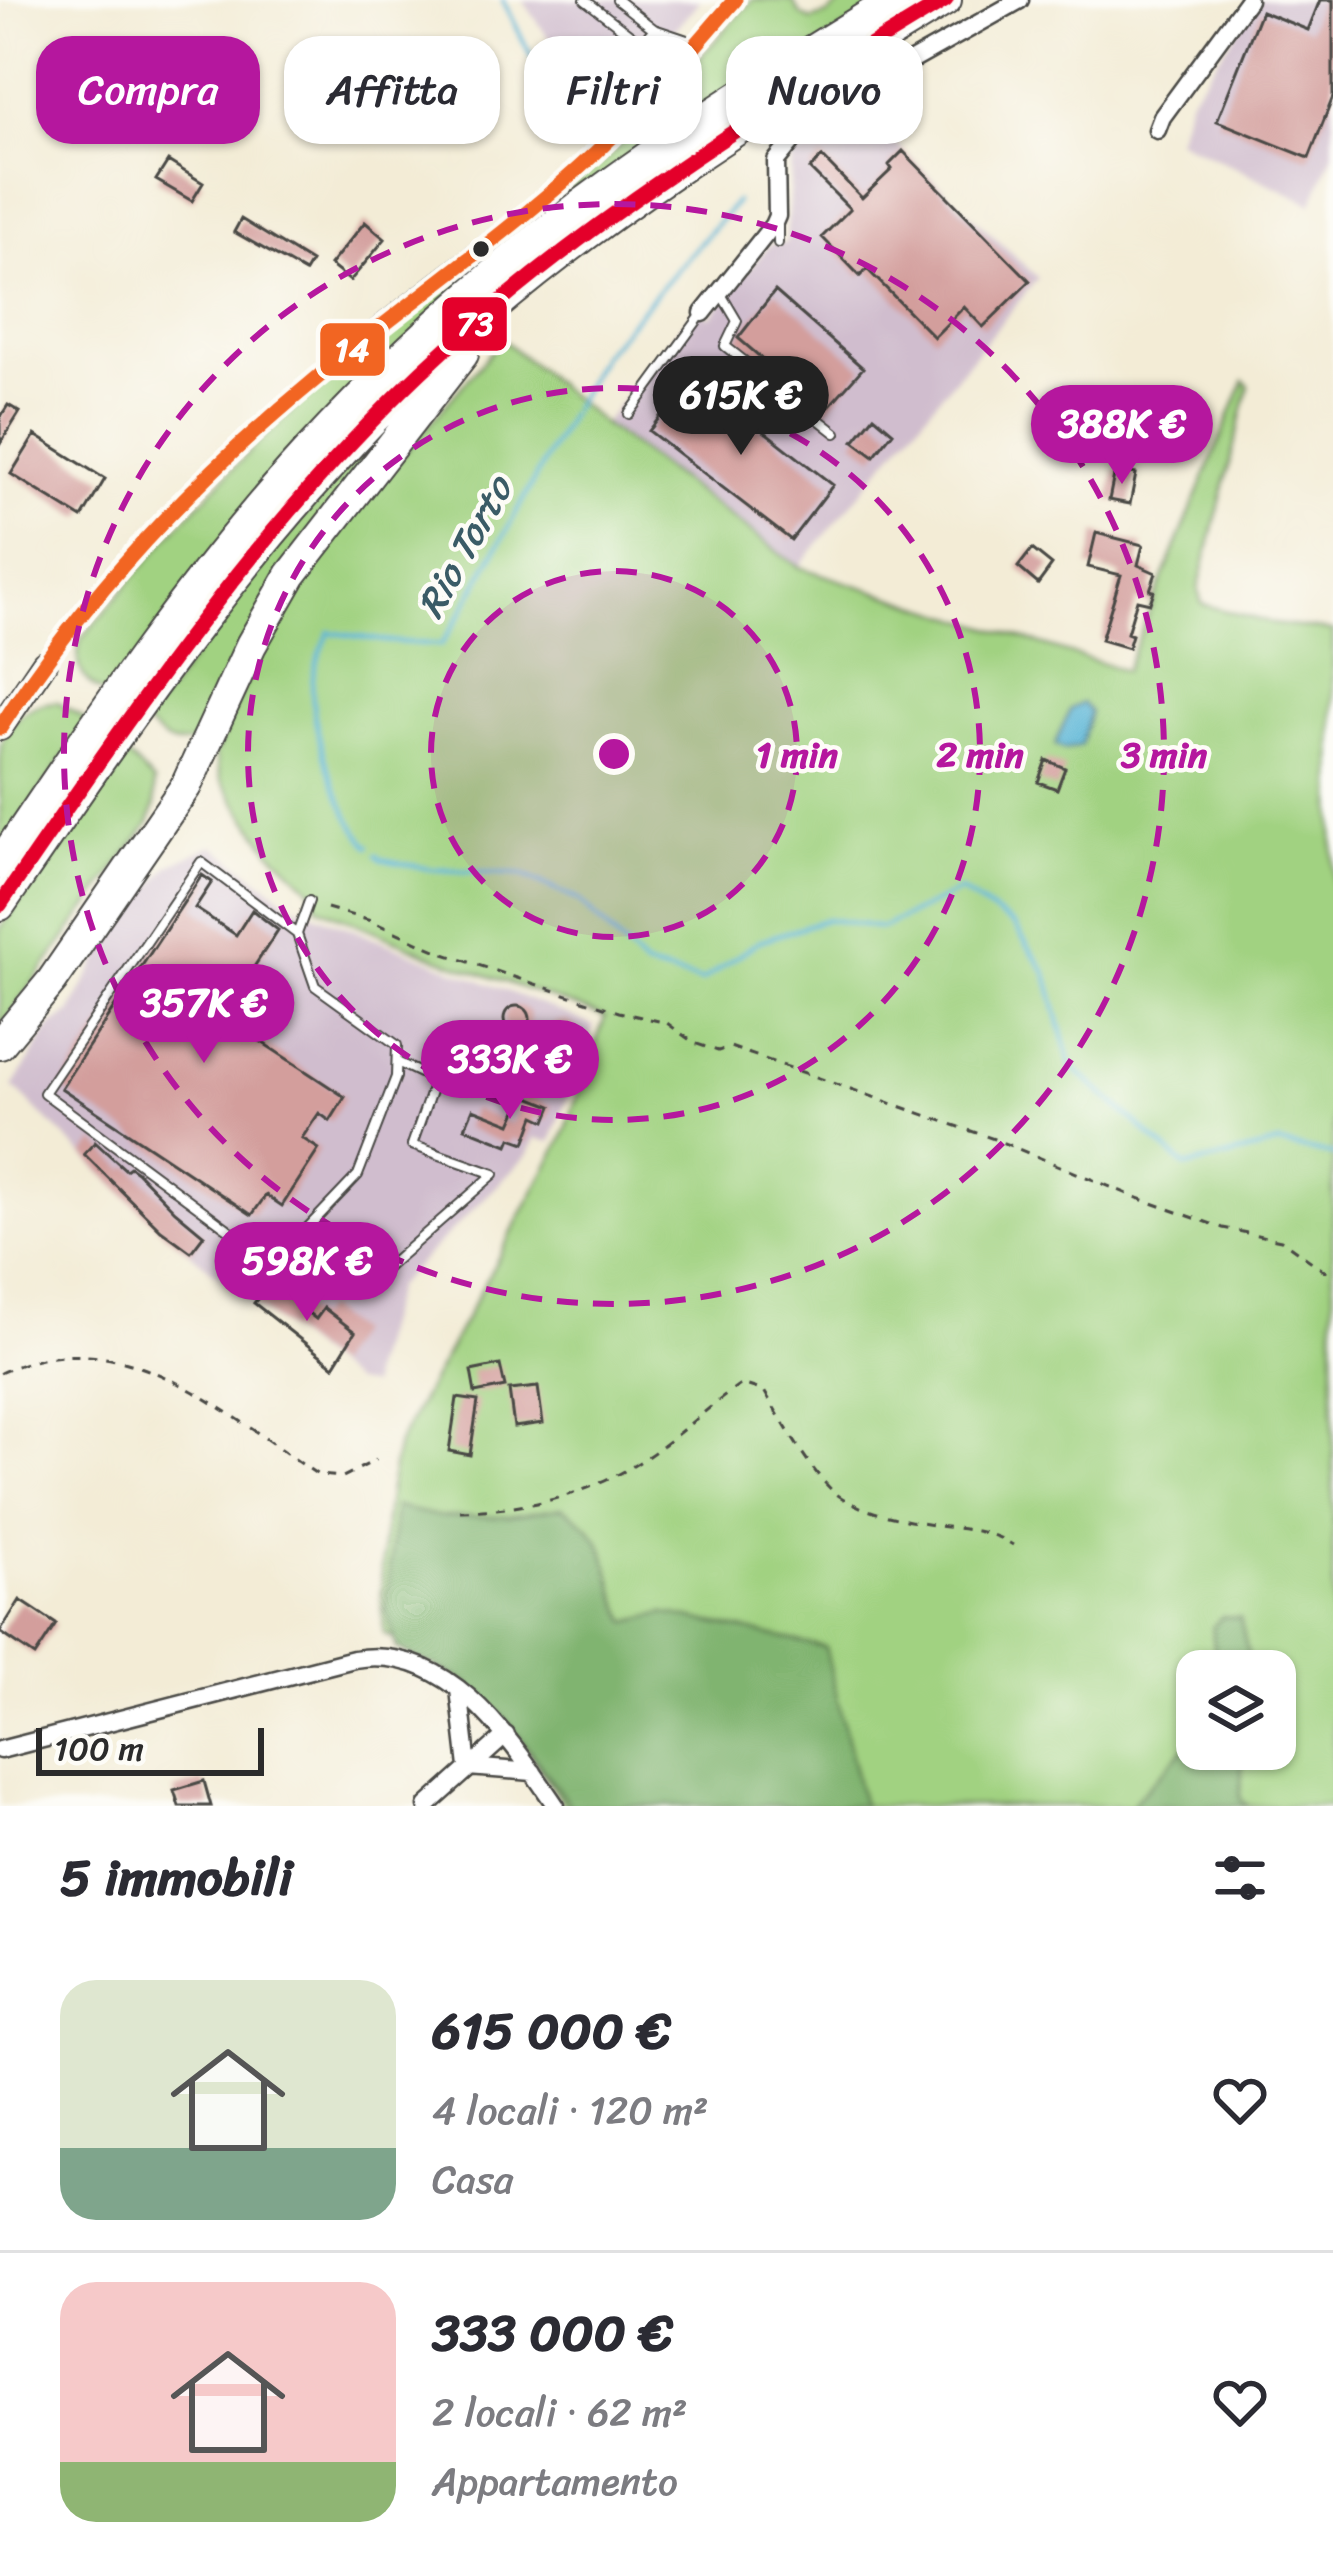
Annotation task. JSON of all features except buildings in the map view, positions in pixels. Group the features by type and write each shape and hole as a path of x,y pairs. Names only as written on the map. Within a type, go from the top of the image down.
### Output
{"highway":[{"path":"315,463 510,294 623,205 676,155 895,0"},
{"path":"715,129 946,0"},
{"path":"0,864 243,566 315,463 470,296 611,183 676,155"},
{"path":"0,1044 64,965 186,785 251,645 291,575 510,294"},
{"path":"0,905 96,743"}],"street":[{"path":"702,37 735,0"},
{"path":"923,55 1020,0"},
{"path":"1157,130 1248,0"},
{"path":"0,728 44,664 146,543 240,446 603,144"},
{"path":"703,313 780,223 776,161 790,144"},
{"path":"0,1750 363,1658 404,1660 459,1689 506,1735 556,1806"},
{"path":"459,1689 468,1767"},
{"path":"427,1806 506,1735"},
{"path":"468,1767 532,1772"}],"lane":[{"path":"585,0 641,43 654,29"},
{"path":"617,0 654,29 676,36"},
{"path":"778,243 780,223"},
{"path":"721,294 737,321 725,346 836,433"},
{"path":"628,414 703,313"},
{"path":"274,1262 358,1174 396,1077 397,1045 315,986 296,934 201,862 44,1093 274,1262 383,1271 494,1174 412,1145 435,1080 397,1062"},
{"path":"296,934 309,901"}],"path":[{"path":"327,908 371,921 442,953 619,1012 667,1023 694,1043 718,1052 730,1047 994,1138 1201,1221 1281,1240 1333,1276"},
{"path":"0,1372 60,1354 122,1359 180,1383 318,1475 343,1477 376,1460"},
{"path":"460,1510 531,1506 597,1484 639,1462 742,1384 764,1391 834,1492 869,1508 932,1525 991,1531 1013,1545"}],"shaded area":[{"path":"523,0 700,0 670,36 547,36"},
{"path":"1260,0 1333,0 1333,153 1312,204 1176,139 1189,99"},
{"path":"799,144 896,144 1038,278 799,567 603,424 696,307 710,317 770,244 786,243 792,153"},
{"path":"213,845 295,906 594,1026 551,1142 535,1138 529,1154 395,1287 371,1386 353,1383 161,1230 13,1087 50,1027 70,1013 110,937 170,865"}],"green space":[{"path":"752,0 792,0 800,14 811,20 828,15 845,0 888,0 832,36 726,36 726,105 702,120 702,55"},
{"path":"621,144 666,144 590,193 104,694 90,684 79,664 81,639 248,453 300,404"},
{"path":"502,339 603,424 799,567 1125,671 1244,381 1249,386 1198,590 1202,604 1273,624 1333,631 1333,1806 564,1806 522,1743 472,1690 384,1633 384,1538 398,1443 563,1138 605,1017 440,959 318,907 312,890 271,851 221,780 215,755 246,681 306,569"},
{"path":"389,423 397,430 196,740 174,744 162,738 145,723 276,544"},
{"path":"58,702 89,722 0,849 1,744 23,713"},
{"path":"124,753 154,782 155,805 149,823 0,1028 0,929"},
{"path":"395,1507 442,1517 510,1516 562,1507 593,1532 601,1545 628,1622 665,1613 825,1647 863,1806 570,1806 508,1721 464,1680 397,1649 386,1610"},
{"path":"1221,1617 1240,1618 1247,1650 1215,1650 1212,1628"},
{"path":"1176,1757 1176,1770 1242,1770 1240,1798 1248,1806 1130,1806"}],"water":[{"path":"1082,703 1090,712 1081,745 1065,750 1055,745 1070,709"}],"waterway":[{"name":"Rio Torto","path":"503,0 524,42"},
{"name":"Rio Torto","path":"369,846 337,790 315,718 313,677 329,632 441,645 602,355 736,202"},
{"name":"Rio Torto","path":"377,855 430,869 523,875 578,900 645,967 702,981 759,941 827,919 881,928 960,891 1014,925 1047,974 1071,1066 1186,1167 1279,1144 1333,1155"}],"transit line":[{"name":"14","path":"0,728 68,632 186,497 317,378 580,167 641,107 735,0"},
{"name":"73","path":"0,905 146,696 249,560 361,432 421,372 543,267 673,172 946,0"}]}
